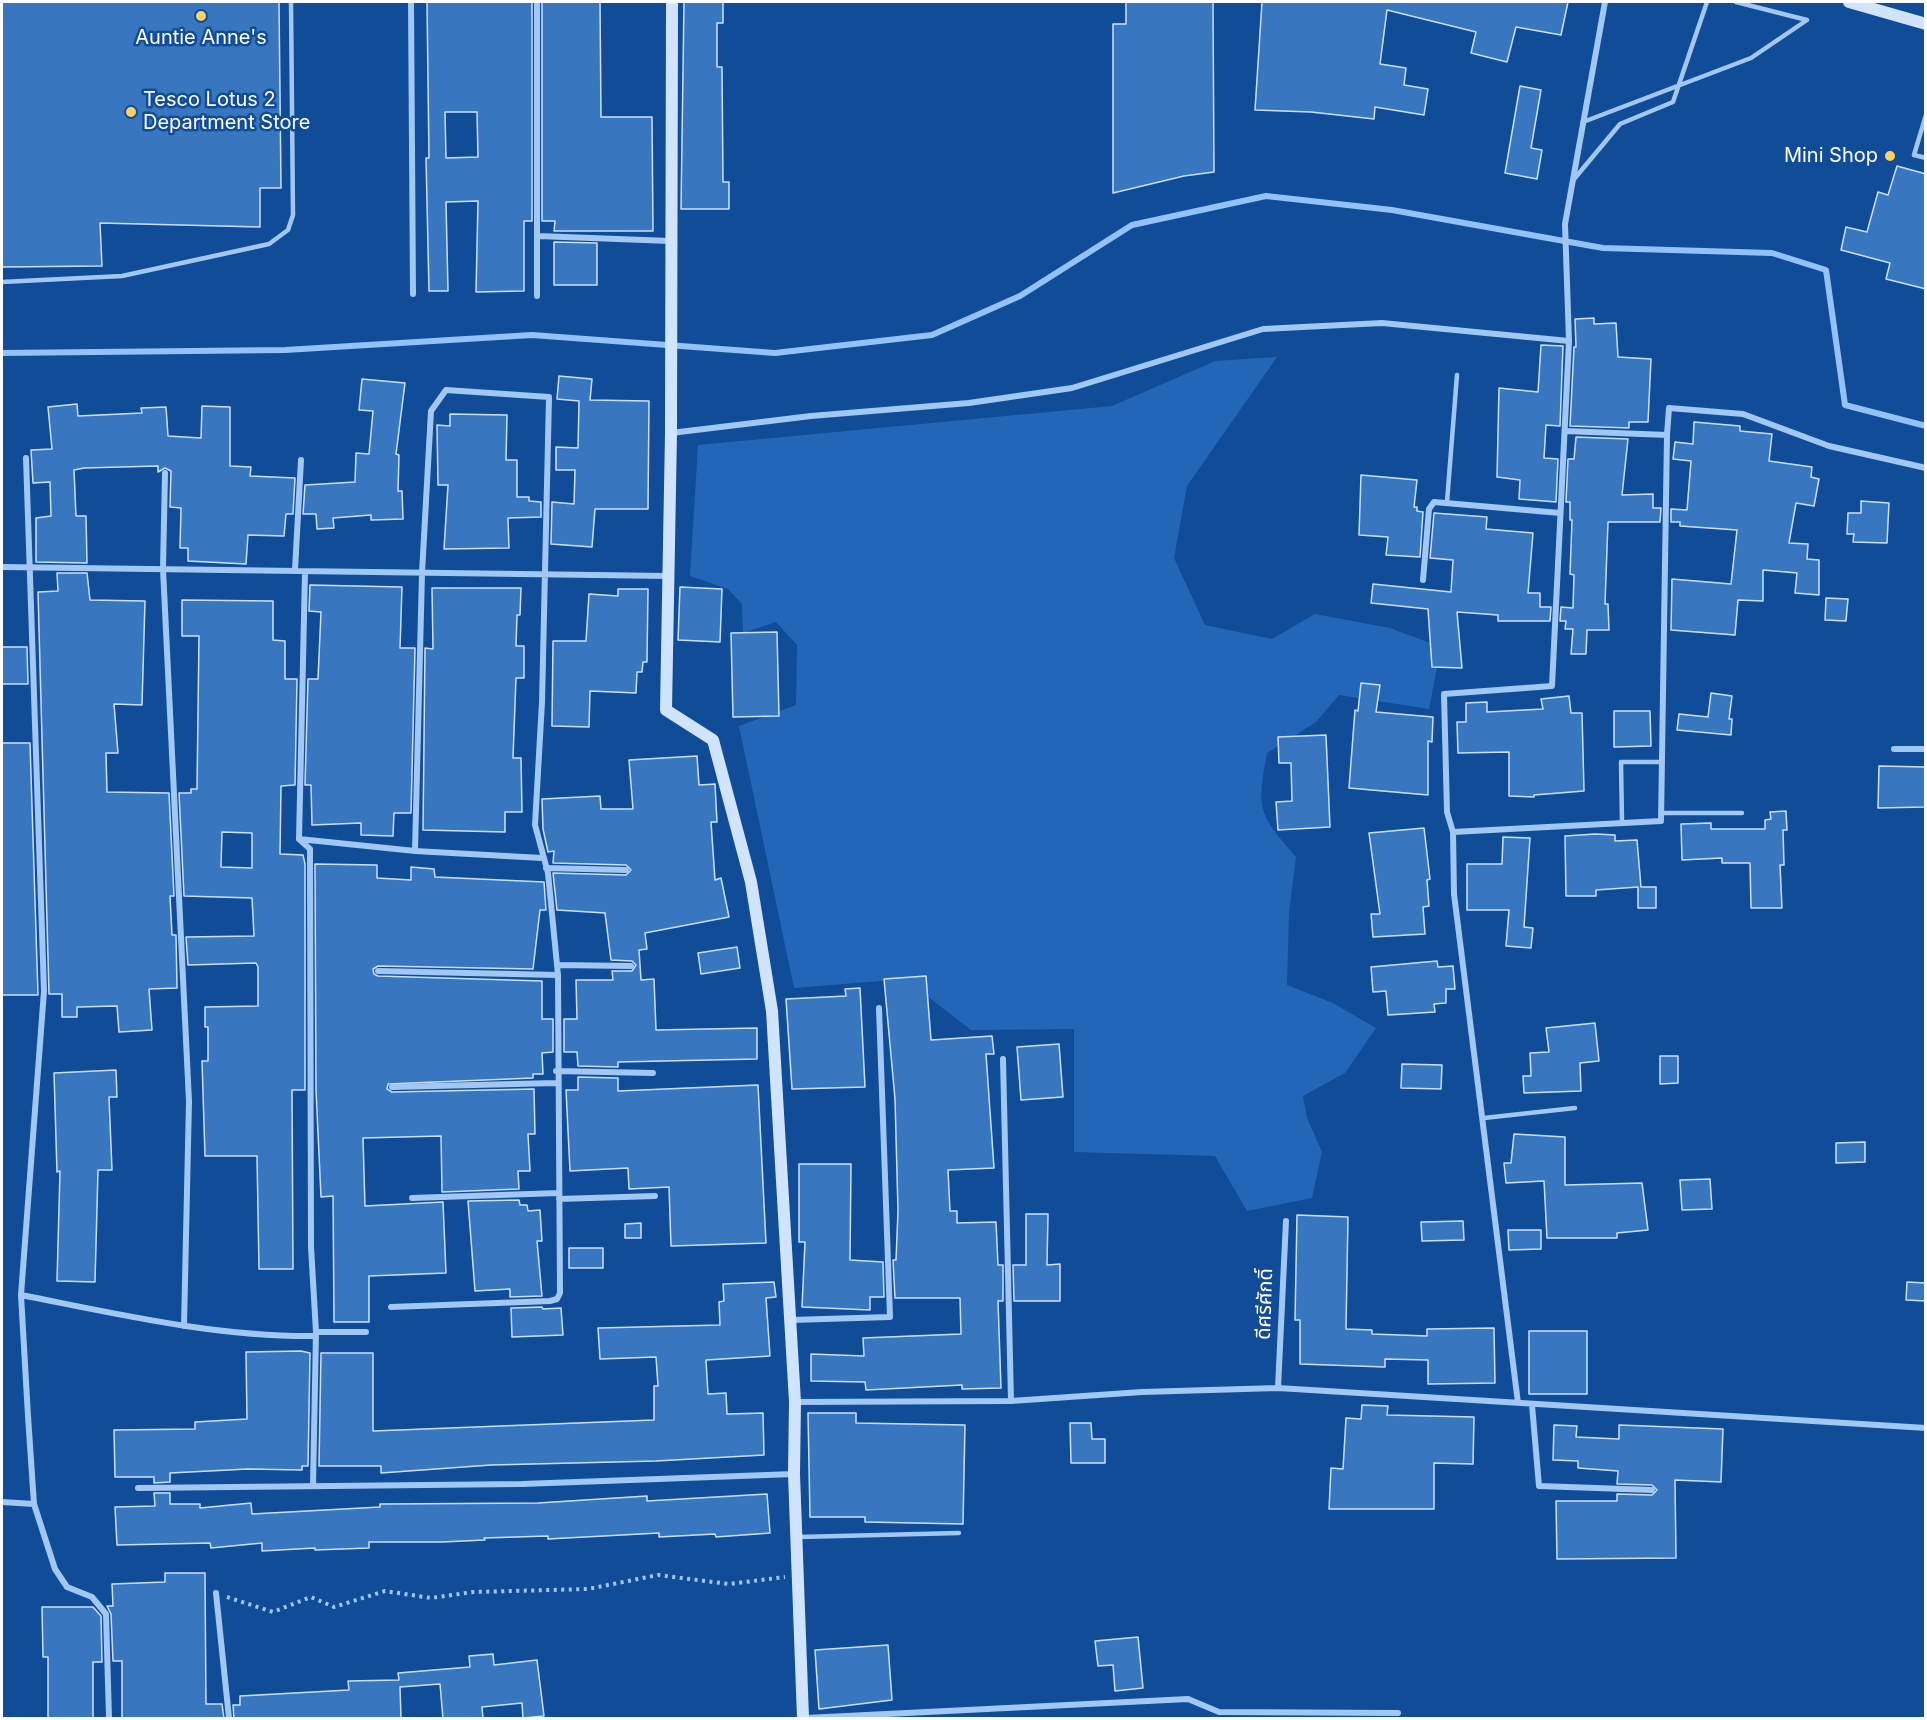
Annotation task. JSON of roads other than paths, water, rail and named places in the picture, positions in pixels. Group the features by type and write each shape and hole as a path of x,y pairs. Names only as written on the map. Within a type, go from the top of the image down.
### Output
{"street":[{"path":"411,2 413,294"},
{"path":"537,2 537,296"},
{"path":"672,2 671,433 666,710 713,740 751,882 767,968 776,1052 791,1320 795,1402 794,1474 797,1575 804,1719 1188,1699 1219,1712 1398,1713"},
{"path":"1518,1403 1484,1118 1454,894 1453,832 1447,812 1444,694 1552,686 1569,341 1565,224 1605,2"},
{"path":"1849,2 1926,24"},
{"path":"538,236 670,241"},
{"path":"671,433 811,416 969,403 1072,388 1263,329 1382,323 1569,341"},
{"path":"391,1307 557,1299 560,1290 556,1083 558,975 546,868 535,825 549,398 446,390 431,411 422,573 415,851"},
{"path":"1453,832 1661,821 1669,408 1743,414 1829,446 1926,468"},
{"path":"1565,431 1667,435"},
{"path":"26,458 44,991 21,1295 34,1504 55,1569 67,1587 92,1597 106,1614 109,1719"},
{"path":"295,570 301,460"},
{"path":"165,473 163,569 189,1101 184,1326"},
{"path":"1423,580 1429,509 1434,502 1560,513"},
{"path":"2,567 669,576"},
{"path":"305,572 299,839 310,849 310,1247 316,1334 313,1486"},
{"path":"1894,749 1926,749"},
{"path":"299,839 415,851 543,858"},
{"path":"546,868 626,870"},
{"path":"557,965 631,966"},
{"path":"378,970 558,975"},
{"path":"791,1320 890,1317 879,1008"},
{"path":"1003,1059 1011,1401"},
{"path":"556,1071 653,1073"},
{"path":"392,1087 556,1083"},
{"path":"412,1198 655,1196"},
{"name":"ดีศรีศักดิ์","path":"1278,1388 1286,1221"},
{"path":"21,1295 184,1326 251,1335 366,1332"},
{"path":"795,1402 1011,1401 1142,1392 1278,1388 1926,1428"},
{"path":"1532,1405 1539,1486 1652,1490"},
{"path":"138,1488 522,1484 794,1474"},
{"path":"2,1502 34,1504"},
{"path":"216,1593 229,1719"}],"lane":[{"path":"2,282 122,276 269,244 288,231 293,215 291,2"},
{"path":"1573,180 1620,124 1673,102 1707,2"},
{"path":"1583,122 1751,58 1807,20 1736,2"},
{"path":"1926,115 1923,132 1914,155 1926,158"},
{"path":"1447,502 1457,375"},
{"path":"1622,822 1621,762 1662,762"},
{"path":"1661,813 1742,813"},
{"path":"1484,1118 1575,1108"},
{"path":"796,1537 959,1533"}],"waterway":[{"path":"2,353 285,350 532,335 775,353 932,335 1020,296 1132,225 1266,196 1392,210 1603,248 1772,253 1826,270 1845,405 1926,426"}],"place":[{"name":"Auntie Anne's","path":"201,16"},
{"name":"Tesco Lotus 2 Department Store","path":"131,112"},
{"name":"Mini Shop","path":"1890,156"}]}
